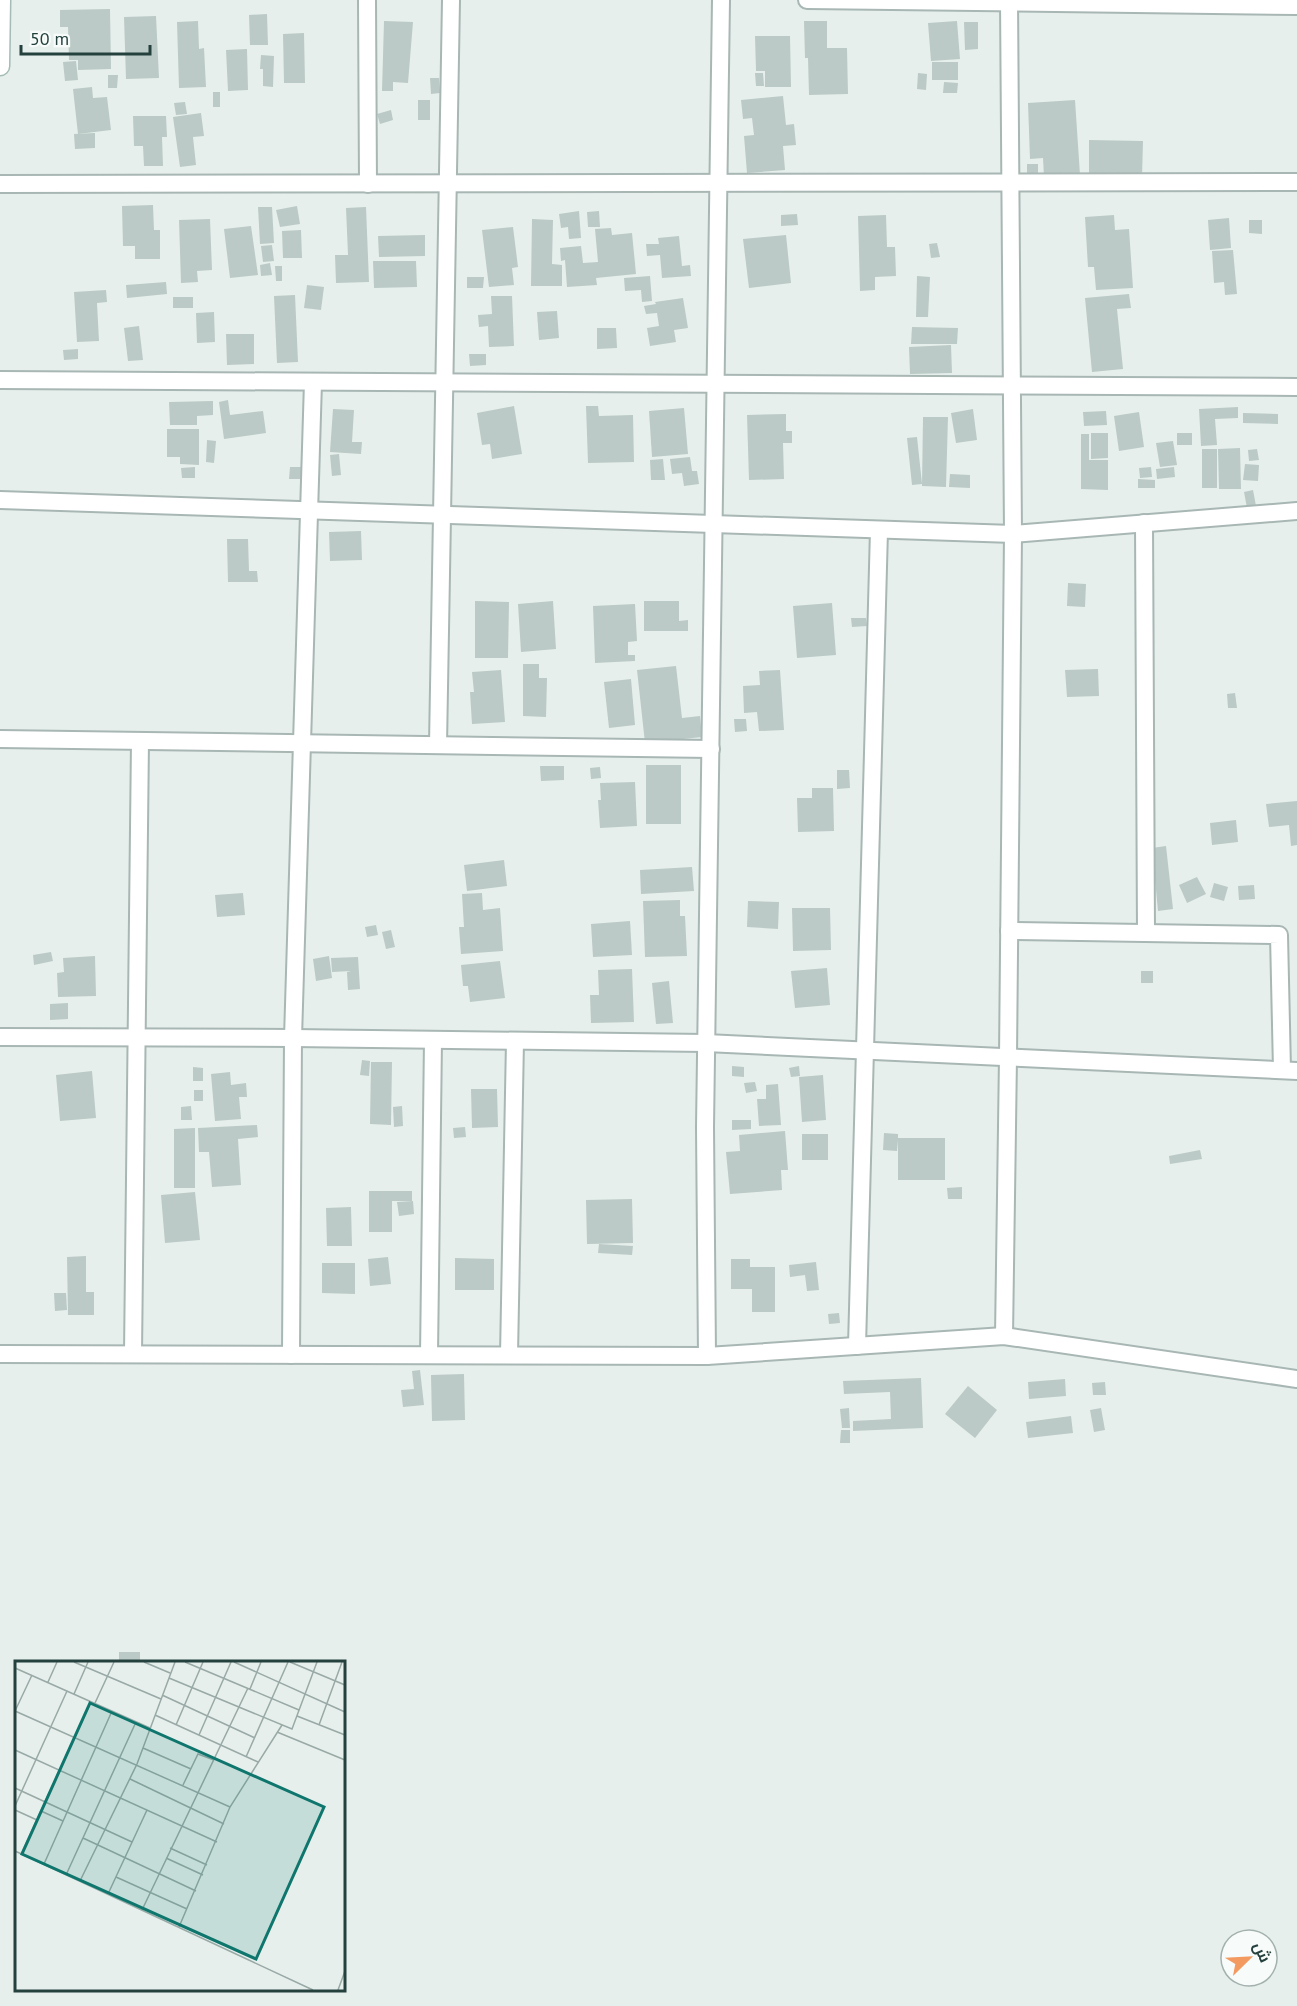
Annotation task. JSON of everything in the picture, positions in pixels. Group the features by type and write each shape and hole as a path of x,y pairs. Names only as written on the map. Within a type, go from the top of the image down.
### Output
{"main road":[{"path":"0,66 1,0"}],"street":[{"path":"367,0 368,184"},
{"path":"438,745 451,0"},
{"path":"707,1356 705,1127 721,0"},
{"path":"807,0 1297,6"},
{"path":"1004,1336 1013,534 1009,1"},
{"path":"0,184 1297,182"},
{"path":"0,380 1297,387"},
{"path":"291,1355 293,1038 313,382"},
{"path":"0,500 1013,534 1297,511"},
{"path":"1144,523 1146,933"},
{"path":"857,1346 879,530"},
{"path":"0,739 711,749"},
{"path":"133,1354 140,741"},
{"path":"0,1037 706,1043 1290,1070 1279,934 1009,931"},
{"path":"429,1355 434,1040"},
{"path":"509,1356 514,1041"},
{"path":"0,1354 707,1356 1004,1336 1297,1379"}],"building":[{"path":"110,9 111,69 78,70 78,60 69,60 68,27 60,27 60,10"},
{"path":"267,14 268,45 250,45 249,15"},
{"path":"156,16 159,78 126,79 124,17"},
{"path":"198,21 199,49 204,48 206,87 179,88 177,22"},
{"path":"384,21 413,22 408,83 393,82 393,91 382,91"},
{"path":"804,21 827,21 827,48 847,48 848,94 809,95"},
{"path":"957,21 960,59 931,61 928,23"},
{"path":"964,22 978,22 978,49 965,50"},
{"path":"304,33 305,83 284,83 283,34"},
{"path":"755,36 790,36 791,87 765,87 765,71 756,71"},
{"path":"247,49 248,90 228,91 226,50"},
{"path":"261,55 274,56 273,87 263,86 263,69 260,69"},
{"path":"76,61 78,80 65,81 63,62"},
{"path":"932,62 958,62 958,80 932,80"},
{"path":"755,73 763,73 764,86 756,86"},
{"path":"918,73 927,74 926,90 917,89"},
{"path":"108,75 118,75 117,88 108,88"},
{"path":"430,78 439,78 440,93 431,94"},
{"path":"944,82 958,83 957,93 943,93"},
{"path":"92,87 93,98 107,97 111,130 78,134 73,89"},
{"path":"213,92 220,92 220,107 213,107"},
{"path":"783,96 786,125 794,124 796,145 783,146 785,170 747,173 744,136 754,135 752,118 743,119 741,100"},
{"path":"418,100 430,100 430,120 418,120"},
{"path":"1075,100 1080,175 1044,177 1043,158 1030,159 1028,103"},
{"path":"185,102 187,114 176,115 174,103"},
{"path":"391,110 393,120 380,124 377,114"},
{"path":"201,113 204,136 193,137 196,165 180,167 173,117"},
{"path":"133,116 166,116 167,137 162,137 163,166 144,166 143,146 134,146"},
{"path":"95,133 95,148 75,149 74,134"},
{"path":"1089,140 1143,141 1142,177 1089,176"},
{"path":"1027,164 1038,164 1038,179 1027,179"},
{"path":"153,205 154,230 160,230 160,259 135,259 135,246 123,246 122,206"},
{"path":"297,206 300,224 280,227 276,210"},
{"path":"258,207 272,207 274,243 260,244"},
{"path":"366,207 369,282 336,283 335,255 348,255 346,208"},
{"path":"579,211 581,238 569,239 568,227 561,228 559,214"},
{"path":"599,211 600,227 588,227 587,212"},
{"path":"797,214 798,225 781,226 781,215"},
{"path":"886,215 887,247 895,247 896,276 875,277 875,290 860,291 858,216"},
{"path":"1114,215 1115,230 1129,229 1133,288 1096,290 1094,267 1088,267 1085,217"},
{"path":"1229,218 1231,248 1210,250 1208,220"},
{"path":"210,219 212,270 197,271 198,282 181,283 179,220"},
{"path":"532,219 553,220 552,264 562,265 562,286 531,286"},
{"path":"1249,220 1262,220 1262,234 1249,233"},
{"path":"251,226 258,275 230,278 224,229"},
{"path":"513,227 518,267 512,268 514,285 489,287 482,230"},
{"path":"611,228 612,235 632,233 636,274 596,278 597,285 567,287 565,260 561,261 560,248 581,246 583,263 598,262 595,229"},
{"path":"301,230 302,258 283,258 282,231"},
{"path":"425,235 425,256 379,257 378,236"},
{"path":"786,235 791,283 749,288 743,239"},
{"path":"679,236 682,266 690,265 691,276 662,278 660,255 647,256 646,244 659,244 658,238"},
{"path":"937,243 940,257 931,258 929,244"},
{"path":"272,245 274,261 263,262 261,246"},
{"path":"1233,250 1237,294 1225,295 1224,282 1214,283 1212,251"},
{"path":"373,261 416,261 417,287 374,288"},
{"path":"270,263 272,275 261,276 260,265"},
{"path":"275,266 282,266 282,281 276,281"},
{"path":"650,276 652,301 642,302 641,290 625,291 624,278"},
{"path":"917,276 930,277 928,317 916,317"},
{"path":"467,277 484,277 483,288 467,288"},
{"path":"166,282 167,294 127,298 126,285"},
{"path":"307,285 324,287 321,310 304,308"},
{"path":"106,290 107,302 97,303 99,341 77,342 74,292"},
{"path":"1129,294 1131,308 1117,309 1123,369 1092,372 1085,298"},
{"path":"295,295 298,362 277,363 274,296"},
{"path":"491,296 512,296 514,346 489,347 488,326 479,327 478,315 492,314"},
{"path":"173,297 193,297 193,308 173,308"},
{"path":"683,298 688,328 674,330 676,342 650,346 647,328 659,326 657,313 646,314 644,306"},
{"path":"557,311 559,338 539,340 537,312"},
{"path":"214,312 215,342 197,343 196,313"},
{"path":"139,326 143,360 128,361 124,328"},
{"path":"912,327 958,328 957,344 911,344"},
{"path":"597,328 616,328 617,348 597,349"},
{"path":"226,334 254,334 254,364 227,365"},
{"path":"951,345 952,373 910,374 909,347"},
{"path":"78,349 78,359 64,360 63,350"},
{"path":"469,354 486,354 486,365 470,366"},
{"path":"228,400 230,415 263,411 266,433 224,439 219,402"},
{"path":"213,401 213,415 197,416 197,425 170,425 169,402"},
{"path":"514,406 522,454 492,459 490,444 482,445 477,413"},
{"path":"586,406 598,406 599,416 633,415 634,462 588,463"},
{"path":"1238,407 1238,418 1215,419 1217,445 1201,446 1199,409"},
{"path":"684,408 688,454 652,457 649,411"},
{"path":"333,409 354,410 352,442 362,442 361,454 330,452"},
{"path":"973,409 977,440 956,443 951,413"},
{"path":"1106,411 1107,425 1084,426 1083,412"},
{"path":"1139,412 1144,447 1119,451 1114,416"},
{"path":"1243,413 1278,414 1278,424 1243,423"},
{"path":"786,414 786,431 792,431 792,443 783,443 784,479 749,480 747,415"},
{"path":"923,417 948,417 946,487 922,486"},
{"path":"167,429 199,429 199,465 180,464 180,457 167,457"},
{"path":"1091,433 1108,433 1108,458 1091,459"},
{"path":"1177,433 1192,433 1192,445 1177,445"},
{"path":"1081,434 1089,434 1089,460 1108,460 1108,490 1081,489"},
{"path":"917,437 922,484 912,485 907,438"},
{"path":"207,440 216,441 214,463 206,462"},
{"path":"1173,441 1177,465 1160,467 1156,443"},
{"path":"1240,448 1241,489 1219,489 1218,449"},
{"path":"1202,449 1217,449 1217,488 1202,488"},
{"path":"1257,449 1259,460 1249,461 1248,450"},
{"path":"339,454 341,475 332,476 330,455"},
{"path":"690,457 692,471 697,471 699,484 684,486 682,473 672,474 670,459"},
{"path":"663,459 665,480 651,480 650,460"},
{"path":"1245,464 1259,465 1258,481 1243,480"},
{"path":"195,467 195,478 182,478 181,468"},
{"path":"290,467 307,467 307,479 289,479"},
{"path":"1151,467 1152,477 1140,478 1139,468"},
{"path":"1174,467 1175,477 1157,479 1156,469"},
{"path":"950,474 970,475 970,488 949,487"},
{"path":"1138,479 1155,480 1155,488 1138,488"},
{"path":"1253,490 1256,506 1247,508 1244,492"},
{"path":"361,531 362,560 330,561 329,532"},
{"path":"227,539 248,539 249,571 257,571 258,582 228,582"},
{"path":"1068,583 1086,584 1085,607 1067,606"},
{"path":"475,601 509,602 508,658 475,658"},
{"path":"553,601 556,649 521,652 518,604"},
{"path":"644,601 679,601 679,621 688,620 688,631 644,631"},
{"path":"832,603 836,655 797,658 793,606"},
{"path":"635,604 637,641 628,642 628,655 635,655 635,661 595,663 593,606"},
{"path":"851,618 866,618 867,626 852,627"},
{"path":"523,664 539,664 539,678 547,678 546,717 523,716"},
{"path":"676,666 682,718 700,716 702,737 645,743 637,670"},
{"path":"1098,669 1099,696 1067,697 1065,670"},
{"path":"501,670 505,722 472,724 470,692 474,692 472,672"},
{"path":"780,670 784,730 759,731 757,712 744,713 743,686 760,685 759,671"},
{"path":"631,679 635,725 609,728 604,682"},
{"path":"1235,693 1237,708 1228,708 1227,694"},
{"path":"734,719 746,719 747,731 735,732"},
{"path":"646,765 681,765 681,824 646,824"},
{"path":"540,766 564,766 564,780 541,781"},
{"path":"600,767 601,778 591,779 590,768"},
{"path":"837,770 849,770 850,788 837,789"},
{"path":"635,782 637,826 600,828 598,800 601,800 600,783"},
{"path":"812,788 833,788 834,831 798,832 797,798 812,798"},
{"path":"1297,801 1297,845 1291,846 1289,825 1269,827 1266,804"},
{"path":"1236,820 1238,842 1212,845 1210,823"},
{"path":"1166,846 1173,909 1158,911 1152,848"},
{"path":"504,860 507,886 467,891 464,865"},
{"path":"692,867 694,891 641,894 640,870"},
{"path":"1197,877 1206,894 1187,903 1179,885"},
{"path":"1214,883 1228,887 1224,901 1210,897"},
{"path":"1254,885 1255,899 1239,900 1238,886"},
{"path":"243,893 245,915 217,917 215,895"},
{"path":"482,893 483,910 500,908 503,951 461,954 459,927 464,927 462,894"},
{"path":"680,900 680,916 685,916 687,956 645,957 643,901"},
{"path":"748,901 779,902 778,929 747,927"},
{"path":"792,908 830,908 831,950 793,951"},
{"path":"630,921 632,955 593,957 591,924"},
{"path":"376,925 378,935 367,937 365,927"},
{"path":"391,930 395,947 386,949 382,932"},
{"path":"51,952 53,961 34,965 33,955"},
{"path":"95,956 96,996 58,997 57,973 64,972 63,958"},
{"path":"329,956 332,978 316,981 313,959"},
{"path":"358,957 360,989 348,990 347,972 351,971 332,972 331,958"},
{"path":"500,961 505,998 470,1002 468,986 463,986 461,965"},
{"path":"827,968 830,1005 795,1008 791,971"},
{"path":"632,969 634,1022 591,1023 590,995 599,995 598,970"},
{"path":"1141,971 1153,971 1153,983 1141,983"},
{"path":"669,981 673,1023 656,1024 652,983"},
{"path":"68,1003 68,1019 50,1020 50,1004"},
{"path":"362,1060 370,1061 369,1076 360,1075"},
{"path":"371,1062 392,1062 391,1125 370,1124"},
{"path":"732,1066 744,1067 744,1077 732,1076"},
{"path":"799,1066 800,1076 791,1077 789,1068"},
{"path":"193,1067 203,1068 203,1081 193,1081"},
{"path":"92,1071 96,1118 60,1121 56,1075"},
{"path":"230,1072 231,1085 246,1083 247,1097 239,1097 241,1119 215,1121 211,1074"},
{"path":"823,1075 826,1120 802,1122 799,1077"},
{"path":"755,1082 757,1091 746,1093 744,1083"},
{"path":"778,1084 781,1125 759,1126 757,1099 766,1099 766,1085"},
{"path":"471,1089 497,1089 498,1127 472,1128"},
{"path":"194,1090 203,1090 203,1101 194,1101"},
{"path":"191,1106 192,1120 181,1120 181,1107"},
{"path":"402,1106 403,1126 394,1127 393,1107"},
{"path":"732,1120 751,1120 751,1129 732,1130"},
{"path":"257,1125 258,1137 238,1139 241,1185 212,1187 209,1152 199,1152 198,1128"},
{"path":"465,1127 466,1137 454,1138 453,1128"},
{"path":"195,1128 195,1188 174,1188 174,1129"},
{"path":"785,1131 788,1170 781,1170 782,1190 730,1194 726,1152 740,1151 739,1135"},
{"path":"884,1133 898,1134 898,1138 945,1138 945,1180 898,1180 898,1140 897,1151 883,1150"},
{"path":"802,1134 828,1134 828,1160 802,1160"},
{"path":"1200,1150 1202,1159 1170,1164 1169,1156"},
{"path":"962,1187 962,1199 948,1199 947,1188"},
{"path":"369,1191 412,1191 412,1201 392,1201 392,1232 369,1232"},
{"path":"195,1192 200,1240 165,1243 161,1195"},
{"path":"632,1199 633,1243 587,1244 586,1200"},
{"path":"413,1201 414,1214 399,1216 397,1202"},
{"path":"351,1207 352,1246 327,1246 326,1208"},
{"path":"599,1244 633,1246 632,1255 598,1253"},
{"path":"86,1256 86,1292 94,1292 94,1315 68,1315 67,1257"},
{"path":"388,1257 391,1284 370,1286 368,1259"},
{"path":"455,1258 494,1259 494,1290 455,1290"},
{"path":"731,1259 750,1259 750,1267 775,1267 775,1312 752,1312 752,1289 731,1289"},
{"path":"816,1262 819,1290 807,1291 805,1275 790,1277 789,1265"},
{"path":"322,1263 355,1263 355,1294 322,1293"},
{"path":"54,1293 66,1293 67,1310 55,1311"},
{"path":"839,1313 840,1323 829,1324 828,1314"},
{"path":"420,1370 424,1405 403,1407 401,1390 414,1389 412,1371"},
{"path":"464,1374 465,1420 432,1421 431,1375"},
{"path":"921,1378 923,1428 853,1431 853,1421 891,1419 890,1392 844,1394 843,1381"},
{"path":"1065,1379 1066,1396 1029,1399 1028,1382"},
{"path":"1105,1382 1106,1395 1093,1395 1092,1383"},
{"path":"968,1386 997,1410 975,1438 945,1414"},
{"path":"849,1408 850,1428 842,1428 840,1409"},
{"path":"1101,1408 1105,1430 1094,1432 1090,1410"},
{"path":"1071,1416 1073,1433 1028,1438 1026,1422"},
{"path":"841,1430 850,1430 850,1443 840,1443"},
{"path":"119,1652 140,1652 140,1661 119,1661"}]}
